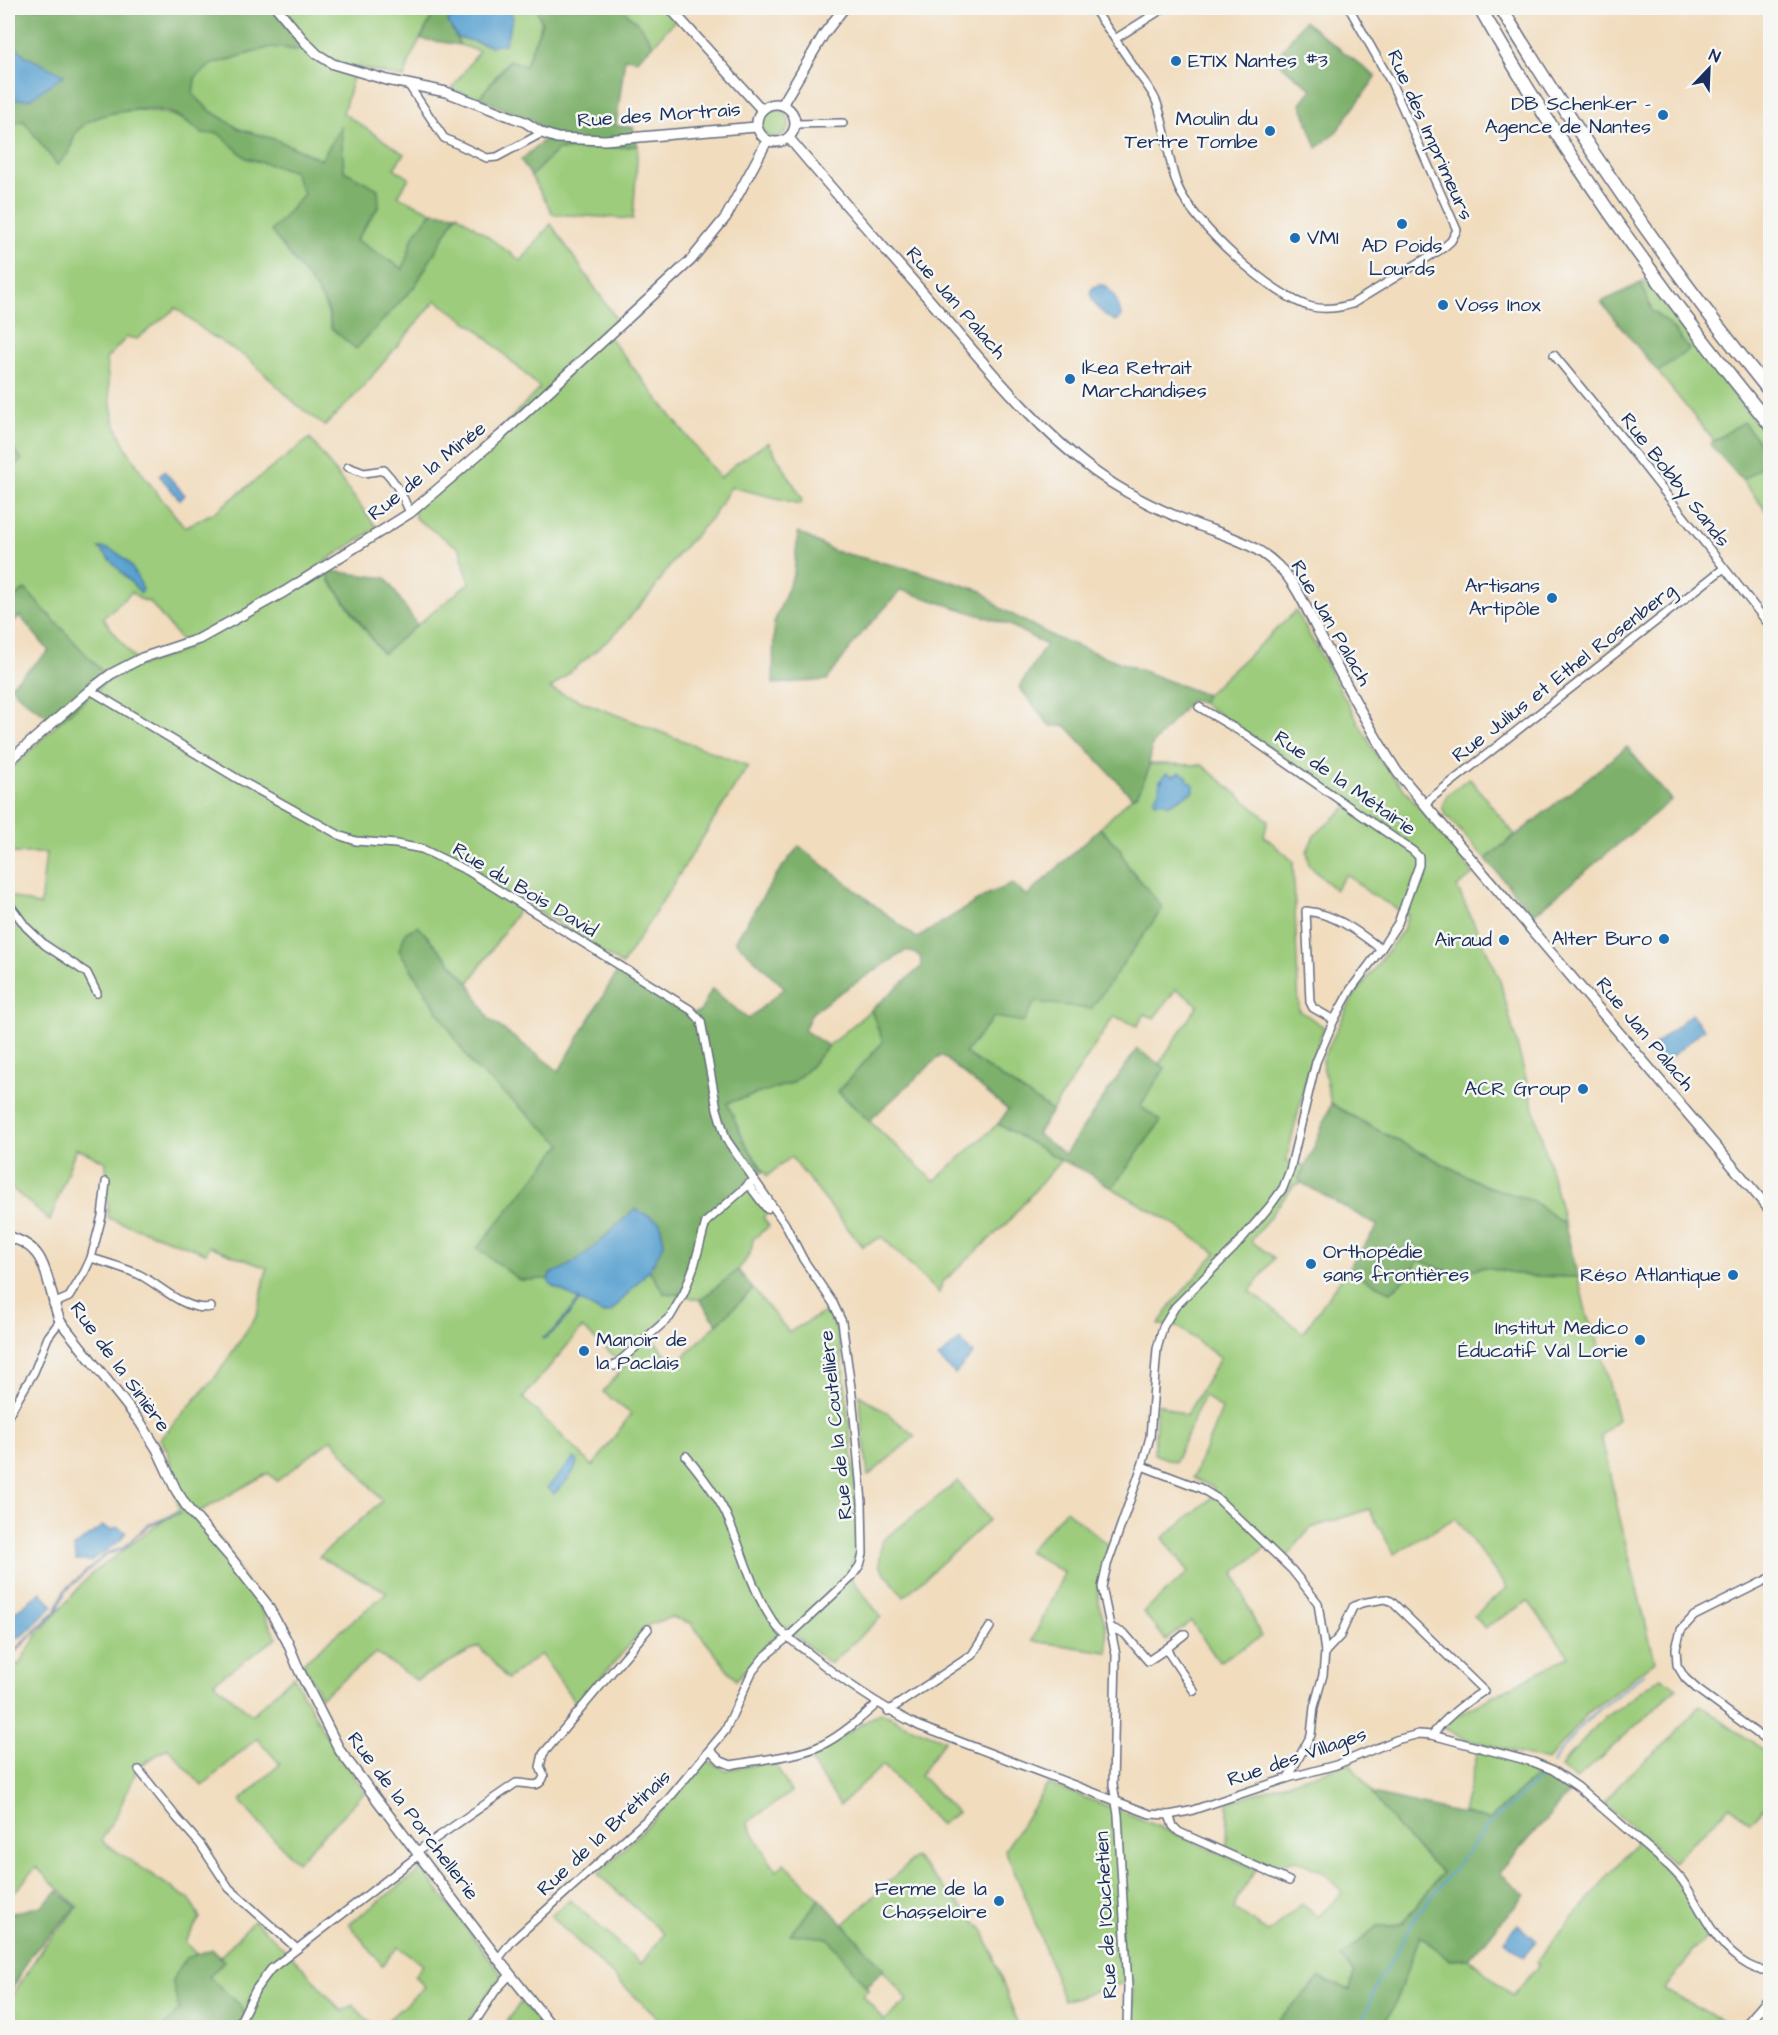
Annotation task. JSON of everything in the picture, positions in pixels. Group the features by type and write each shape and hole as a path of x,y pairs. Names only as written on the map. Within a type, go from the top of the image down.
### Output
{"highway":[{"path":"1480,8 1606,210 1691,325 1770,425"},
{"path":"1501,8 1576,128 1641,223 1702,306 1770,392"}],"street":[{"name":"Rue des Mortrais","path":"278,8 305,42 333,64 387,80 446,92 525,122 542,133 567,140 605,140 756,127"},
{"path":"670,8 762,110"},
{"path":"782,105 812,53 844,8"},
{"name":"Rue des Imprimeurs","path":"1094,8 1156,101 1178,187 1186,201 1226,249 1262,278 1293,299 1324,309 1352,304 1443,248 1452,241 1457,230 1391,82 1349,8"},
{"path":"1115,39 1164,8"},
{"path":"408,84 444,138 488,158 497,157 542,133"},
{"path":"771,105 782,105 790,110 795,124 789,138 778,143 767,141 756,127 757,118 762,110 771,105"},
{"path":"795,124 843,123"},
{"name":"Rue Jan Palach","path":"789,138 1017,401 1065,448 1096,472 1130,493 1187,521 1243,541 1260,550 1280,567 1304,604 1375,738 1398,773 1770,1210"},
{"name":"Rue de la Minée","path":"8,762 111,674 142,658 199,639 262,605 410,513 501,435 691,260 726,217 767,141"},
{"name":"Rue Bobby Sands","path":"1554,355 1770,626"},
{"path":"348,467 364,474 384,470 410,513"},
{"name":"Rue Julius et Ethel Rosenberg","path":"1426,805 1430,799 1724,568"},
{"name":"Rue du Bois David","path":"90,690 341,836 356,841 396,844 422,849 468,871 691,1010 701,1022 717,1109 726,1139"},
{"name":"Rue de la Métairie","path":"1116,1802 1113,1784 1116,1655 1102,1587 1113,1544 1142,1466 1150,1437 1157,1349 1163,1327 1175,1307 1234,1248 1283,1188 1290,1170 1316,1062 1334,1020 1351,989 1398,923 1419,865 1419,857 1413,850 1246,735 1199,707"},
{"path":"8,897 10,905 26,927 45,945 87,973 96,993"},
{"path":"1334,1020 1319,1013 1310,1002 1306,911 1347,923 1381,949"},
{"name":"Rue de la Coutellière","path":"726,1139 751,1182 785,1224 803,1259 833,1303 842,1322 853,1397 864,1536 860,1565 851,1578 787,1638"},
{"path":"53,1304 69,1297 92,1258 102,1216 106,1182"},
{"path":"614,1366 670,1317 684,1293 706,1222 751,1182 766,1209"},
{"name":"Rue de la Sinière","path":"8,1236 26,1244 40,1258 60,1321 140,1422 157,1449 176,1490 202,1527"},
{"path":"92,1258 139,1275 179,1300 203,1309 211,1307"},
{"path":"8,1416 34,1372 52,1329 60,1321"},
{"name":"Rue des Villages","path":"686,1456 724,1509 757,1594 772,1620 787,1638 839,1678 888,1711 919,1726 1150,1814 1169,1815 1190,1811 1288,1778 1336,1765 1396,1740 1419,1734 1432,1735 1533,1762 1564,1776 1669,1866 1681,1879 1711,1930 1738,1959 1754,1968 1765,1971 1770,1968"},
{"path":"1142,1466 1184,1481 1218,1499 1292,1570 1318,1603 1325,1652 1323,1675 1314,1707 1311,1735 1288,1778"},
{"name":"Rue de la Porchellerie","path":"202,1527 230,1557 266,1603 340,1751 553,2028"},
{"path":"1770,1578 1694,1616 1681,1630 1676,1648 1677,1665 1685,1678 1770,1743"},
{"path":"1325,1652 1340,1636 1353,1607 1361,1603 1385,1599 1391,1601 1484,1690 1461,1705 1432,1735"},
{"path":"888,1711 972,1655 990,1627"},
{"path":"1112,1628 1125,1634 1148,1661 1185,1634"},
{"path":"237,2028 256,1989 271,1969 296,1948 417,1854 516,1783 535,1786 541,1782 544,1776 540,1767 543,1754 648,1629"},
{"name":"Rue de la Brétinais","path":"498,1959 512,1941 666,1802 725,1731 752,1672 764,1657 787,1638"},
{"path":"1166,1649 1194,1691"},
{"path":"710,1750 722,1761 731,1765 807,1750 822,1745 856,1722 878,1703"},
{"path":"139,1770 200,1844 229,1888 296,1948"},
{"name":"Rue de l'Ouchetien","path":"1116,1802 1128,1987 1127,2028"},
{"path":"1169,1815 1173,1826 1179,1832 1289,1881"},
{"path":"471,2028 499,1986 510,1975"},
{"path":"1744,2028 1770,1998"},
{"path":"1767,2028 1770,2024"}],"green space":[{"path":"14,8 273,8 307,51 271,47 211,65 195,78 193,94 209,110 239,129 277,140 321,160 341,127 344,171 378,189 379,206 356,240 403,269 413,236 432,212 457,214 415,286 356,349 331,328 329,311 316,289 271,231 304,194 293,171 246,158 218,133 202,134 179,117 161,110 120,112 93,120 82,126 75,134 68,153 57,165 24,121 8,125 8,11"},
{"path":"273,8 436,8 411,57 404,78 356,67 343,113 404,154 394,168 409,178 398,196 432,212 413,237 404,270 356,240 379,206 344,171 340,128 322,160 277,140 239,129 209,110 193,94 195,78 211,65 271,47 306,51"},
{"path":"436,8 454,8 448,22 460,45 421,39"},
{"path":"536,8 542,23 525,67 509,60 479,98 451,90 479,51 460,45 457,37 491,46 513,17 510,12"},
{"path":"536,8 621,8 640,25 653,45 637,60 625,58 616,126 633,127 638,146 557,150 531,176 521,160 546,138 536,123 479,98 510,60 525,66 542,23"},
{"path":"621,8 686,8 653,45 640,25"},
{"path":"1304,21 1376,77 1337,131 1317,148 1301,103 1312,89 1275,60"},
{"path":"775,109 785,113 789,123 785,133 775,137 765,133 761,123 765,113"},
{"path":"138,110 165,113 180,118 202,134 218,132 246,158 293,171 304,194 288,253 321,297 326,306 331,328 415,286 457,214 521,261 551,224 617,320 605,332 720,478 734,465 768,442 802,498 801,504 731,487 713,516 678,554 652,592 612,637 550,689 748,766 622,965 524,902 469,983 418,927 399,950 472,1065 562,1144 478,1248 519,1280 548,1279 551,1285 611,1311 649,1270 664,1293 705,1221 749,1183 771,1211 763,1218 769,1226 753,1239 747,1258 734,1274 700,1300 682,1295 672,1313 649,1336 676,1364 753,1289 789,1332 830,1309 840,1344 859,1522 857,1551 848,1574 881,1617 830,1664 784,1626 736,1680 691,1623 671,1617 646,1626 577,1705 541,1654 507,1679 479,1646 416,1680 376,1653 321,1697 303,1663 387,1592 319,1557 382,1501 332,1439 277,1481 268,1473 197,1513 224,1544 277,1638 214,1682 252,1715 293,1676 327,1737 365,1792 297,1862 240,1801 280,1764 257,1738 202,1786 168,1748 138,1767 117,1814 102,1839 104,1843 190,1900 200,1918 185,1942 211,1967 254,1920 296,1960 341,2011 353,2005 374,2027 113,2028 109,2023 105,2028 8,2027 8,2003 43,1947 78,1907 36,1867 8,1900 8,1655 18,1666 38,1634 90,1575 179,1509 168,1451 160,1439 217,1375 257,1315 267,1268 209,1246 206,1253 108,1218 106,1162 76,1148 50,1221 8,1185 8,895 40,906 46,853 8,853 8,772 91,691 25,590 8,603 8,125 24,121 69,154 74,136 86,123 112,113","holes":["436,300 477,329 540,388 497,433 414,507 415,518 460,549 469,583 382,653 329,580 330,571 324,562 377,528 310,438 215,512 185,527 145,478 120,436 111,408 106,359 127,337 137,339 176,308 209,334 249,359 297,405 325,426 361,389","132,592 140,599 150,602 188,649 140,666 103,618","582,1328 625,1365 603,1392 631,1414 593,1466 523,1398"]},
{"path":"638,146 633,219 553,214 531,176 557,150"},
{"path":"1645,281 1770,440 1770,456 1743,422 1714,441 1658,372 1689,349 1668,323 1652,311 1641,283"},
{"path":"1641,283 1652,311 1668,323 1689,349 1658,372 1601,302"},
{"path":"1743,422 1770,456 1770,461 1742,480 1710,444"},
{"path":"8,442 22,460 8,472"},
{"path":"1770,461 1770,516 1742,480"},
{"path":"798,532 834,551 914,570 982,591 1000,608 1056,638 1206,695 1202,703 1191,700 1152,745 1148,771 1137,795 1132,797 1066,726 1050,726 1019,687 1046,645 1010,625 901,590 857,639 827,680 773,684 774,623 794,573"},
{"path":"330,571 386,578 417,625 383,654 329,579"},
{"path":"25,589 109,679 58,723 27,702 10,686 49,651 20,616 8,627 8,603"},
{"path":"1296,611 1379,759 1474,874 1457,887 1499,977 1565,1225 1533,1201 1486,1186 1331,1104 1322,1060 1352,999 1403,930 1408,915 1369,893 1347,874 1335,890 1309,865 1307,851 1314,836 1352,802 1202,703 1206,695"},
{"path":"1627,747 1671,800 1533,915 1486,859"},
{"path":"1149,764 1202,765 1268,820 1264,836 1293,861 1299,1010 1324,1027 1309,1068 1286,1161 1305,1166 1299,1179 1302,1183 1294,1185 1251,1241 1274,1258 1250,1291 1303,1333 1347,1270 1391,1292 1418,1259 1452,1273 1486,1267 1529,1276 1578,1277 1587,1316 1596,1334 1618,1419 1601,1436 1655,1661 1588,1713 1547,1761 1465,1739 1442,1727 1454,1717 1569,1656 1528,1601 1485,1628 1474,1616 1507,1588 1455,1518 1394,1554 1369,1509 1311,1528 1284,1559 1269,1545 1234,1573 1261,1637 1219,1662 1191,1621 1166,1640 1143,1612 1189,1572 1163,1538 1210,1499 1214,1488 1193,1478 1222,1409 1204,1395 1175,1462 1154,1454 1157,1403 1186,1416 1220,1358 1177,1326 1158,1325 1172,1304 1216,1253 1166,1219 1112,1188 1161,1121 1140,1106 1165,1068 1159,1064 1198,1005 1176,989 1154,1018 1145,1014 1137,1026 1114,1016 1052,1111 965,1053 994,1016 1024,1021 1034,1002 1163,908 1128,866 1120,849 1100,828 1132,797 1137,795"},
{"path":"1469,778 1515,835 1486,859 1445,814 1442,806 1447,795"},
{"path":"1100,828 1120,849 1128,866 1163,908 1091,1009 1035,1002 1024,1022 994,1017 965,1053 1052,1111 1037,1134 1065,1154 1137,1049 1165,1068 1140,1106 1161,1121 1112,1188 998,1124 1008,1110 941,1055 869,1121 838,1091 883,1042 871,1010 922,966 920,956 907,950 812,1013 804,1030 828,1046 792,1083 727,1103 744,1141 763,1171 705,1221 682,1295 664,1293 649,1270 664,1244 660,1222 635,1209 583,1256 551,1273 548,1279 520,1280 477,1248 562,1144 472,1065 399,950 406,932 418,926 469,983 489,1019 559,1071 617,972 690,1014 700,1012 712,989 748,1019 785,988 735,941 777,874 799,846 917,938 990,893 1013,884 1027,896"},
{"path":"871,1010 883,1042 838,1092 934,1181 998,1124 1061,1160 1006,1224 942,1283 939,1293 882,1237 862,1246 791,1157 767,1176 744,1141 727,1103 792,1083 828,1046"},
{"path":"1331,1104 1486,1186 1533,1201 1565,1225 1578,1277 1529,1276 1486,1267 1452,1273 1418,1260 1412,1272 1391,1292 1347,1270 1378,1226 1302,1183 1299,1179"},
{"path":"738,1270 753,1289 717,1324 700,1300"},
{"path":"859,1395 886,1412 915,1436 868,1476"},
{"path":"958,1481 989,1520 904,1597 879,1565 882,1541"},
{"path":"1066,1510 1109,1546 1098,1587 1099,1605 1106,1626 1108,1652 1032,1641 1064,1573 1028,1551"},
{"path":"1661,1677 1677,1688 1576,1780 1560,1767 1598,1723"},
{"path":"1700,1705 1770,1756 1770,1802 1749,1823 1731,1805 1673,1862 1604,1803 1627,1776 1673,1737"},
{"path":"881,1712 945,1740 920,1775 957,1813 940,1825 883,1765 840,1805 806,1754 821,1749"},
{"path":"1478,1751 1542,1770 1489,1820 1463,1813"},
{"path":"707,1761 726,1770 774,1761 791,1792 747,1823 776,1871 784,1863 820,1899 791,1934 828,1938 869,1989 863,1995 884,2021 908,2000 844,1924 915,1857 984,1931 1018,2025 1038,2025 1047,2021 1052,2027 667,2027 551,1916 570,1900 641,1964 664,1934 598,1874 659,1814"},
{"path":"1350,1763 1403,1834 1442,1873 1403,1923 1377,1926 1341,1958 1354,1973 1350,1990 1319,1979 1271,2027 1132,2027 1133,1982 1064,2001 1028,1903 1005,1850 1048,1784 1134,1816 1256,1869 1237,1899 1234,1909 1268,1932 1302,1904 1318,1917 1343,1892 1324,1873 1297,1860 1267,1868 1227,1849 1228,1802"},
{"path":"1542,1770 1572,1790 1499,1872 1525,1895 1469,1959 1450,1960 1420,1936 1392,2010 1382,2027 1271,2027 1320,1978 1350,1990 1354,1973 1341,1957 1377,1926 1403,1923 1442,1873 1403,1834 1372,1794 1489,1820"},
{"path":"1637,1841 1678,1881 1708,1936 1692,1952 1665,1990 1727,2023 1722,2028 1382,2028 1392,2010 1420,1936 1450,1960 1469,1959 1513,1996 1539,1965 1536,1962"},
{"path":"422,1869 502,1975 464,2027 380,2027 425,1987 414,1976 423,1965 398,1947 382,1965 349,1924"},
{"path":"58,1891 76,1907 31,1955 8,1997 8,1914 41,1906"},
{"path":"820,1899 884,1969 866,1987 828,1938 790,1934"},
{"path":"212,1949 224,1961 209,1977 240,2005 252,2027 163,2028 179,2010 172,1980 186,1958"},
{"path":"521,2002 544,2027 503,2027"}],"water":[{"path":"486,6 509,12 513,17 505,44 491,46 457,37 448,22 454,8"},
{"path":"12,42 25,56 64,75 30,99 8,100 8,46"},
{"path":"1103,285 1110,290 1118,303 1121,316 1117,321 1099,309 1091,297 1094,287"},
{"path":"164,471 185,495 180,500 159,475"},
{"path":"99,548 115,551 127,562 140,583 143,590 141,593"},
{"path":"1180,772 1194,785 1194,791 1168,805 1161,801 1156,802 1154,800 1162,777 1167,773 1173,776"},
{"path":"1691,1014 1704,1029 1664,1063 1651,1048"},
{"path":"635,1209 660,1222 664,1244 649,1270 611,1312 603,1314 580,1301 558,1328 542,1339 557,1327 579,1300 551,1285 548,1279 551,1273 583,1256"},
{"path":"960,1340 973,1354 955,1374 938,1358"},
{"path":"574,1458 577,1460 574,1470 554,1494 547,1488"},
{"path":"181,1512 147,1527 123,1549 108,1554 94,1565 65,1592 57,1611 16,1651 11,1647 8,1640 16,1649 56,1610 64,1591 107,1553 123,1548 146,1526"},
{"path":"102,1526 112,1530 117,1527 126,1532 120,1541 90,1561 76,1561 74,1547"},
{"path":"41,1592 53,1606 25,1634 17,1638 13,1637 8,1630 8,1617"},
{"path":"1518,1924 1537,1941 1523,1957 1504,1941"}],"waterway":[{"path":"1552,1764 1583,1725 1605,1704 1644,1674"},
{"path":"1360,2028 1378,1981 1394,1957 1415,1917 1490,1824 1546,1772"}],"place":[{"name":"ETIX Nantes #3","path":"1176,61"},
{"name":"DB Schenker - Agence de Nantes","path":"1663,115"},
{"name":"Moulin du Tertre Tombe","path":"1270,131"},
{"name":"AD Poids Lourds","path":"1402,224"},
{"name":"VMI","path":"1295,238"},
{"name":"Voss Inox","path":"1443,305"},
{"name":"Ikea Retrait Marchandises","path":"1070,379"},
{"name":"Artisans Artipôle","path":"1552,598"},
{"name":"Alter Buro","path":"1664,939"},
{"name":"Airaud","path":"1504,940"},
{"name":"ACR Group","path":"1583,1089"},
{"name":"Orthopédie sans frontières","path":"1311,1264"},
{"name":"Réso Atlantique","path":"1733,1275"},
{"name":"Institut Medico Éducatif Val Lorie","path":"1640,1340"},
{"name":"Manoir de la Paclais","path":"584,1351"},
{"name":"Ferme de la Chasseloire","path":"999,1901"}]}
